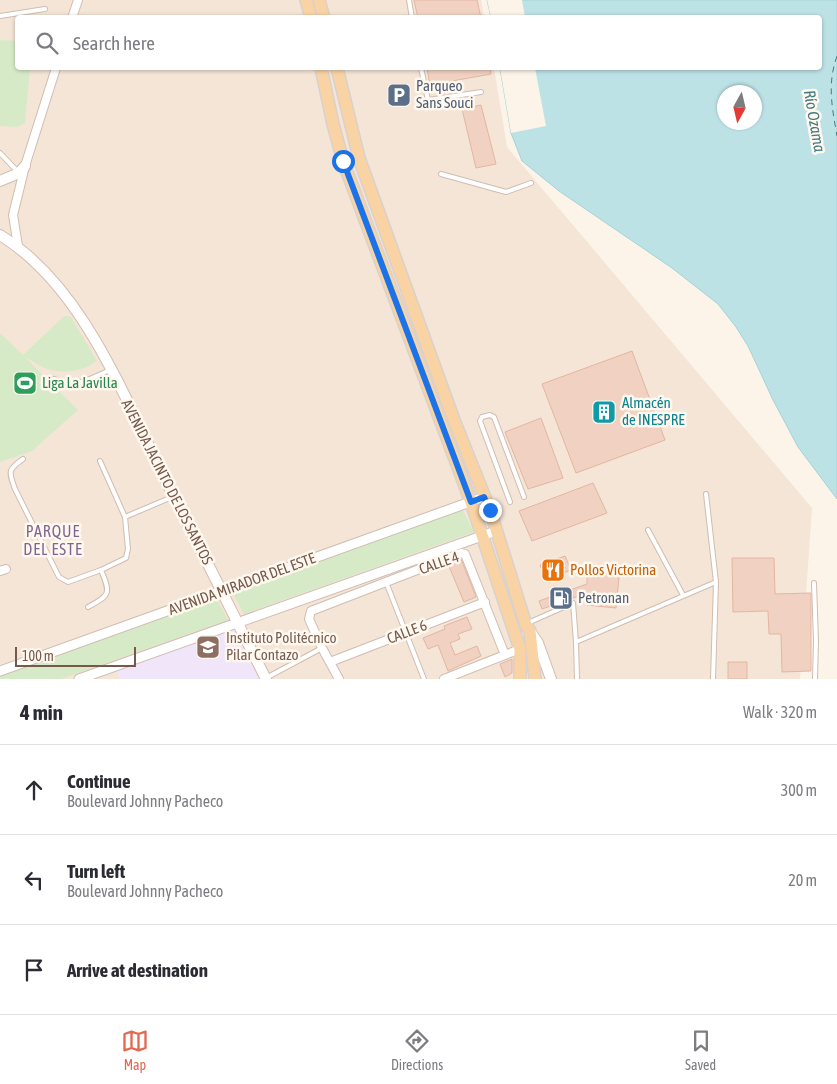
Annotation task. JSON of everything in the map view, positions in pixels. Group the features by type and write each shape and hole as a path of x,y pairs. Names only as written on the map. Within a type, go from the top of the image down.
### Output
{"main road":[{"path":"306,0 310,15"},
{"path":"319,0 323,15"},
{"path":"321,70 339,147 483,535 520,649 520,679"},
{"path":"337,70 355,144 496,530 528,628 535,679"},
{"path":"0,181 22,169"},
{"name":"AVENIDA JACINTO DE LOS SANTOS","path":"0,235 18,246 59,287 82,316 266,679"},
{"path":"528,628 538,643 551,679"}],"street":[{"path":"73,15 78,0"},
{"path":"18,246 13,215 22,169 55,70"},
{"name":"AVENIDA MIRADOR DEL ESTE","path":"0,671 484,497"},
{"path":"79,679 92,677 237,622 496,530"},
{"name":"CALLE 4","path":"322,648 309,619 311,611 463,553 485,602 505,655"},
{"name":"CALLE 6","path":"330,662 485,602"},
{"path":"322,648 339,679"},
{"path":"444,679 520,649"}],"lane":[{"path":"409,0 412,15"},
{"path":"0,16 45,9"},
{"path":"421,70 428,100 481,92"},
{"path":"339,147 355,144"},
{"path":"0,153 22,169"},
{"path":"441,174 506,192 531,182"},
{"path":"54,379 62,384 78,384 110,370"},
{"path":"510,502 480,421 482,417 490,415 494,418 524,497"},
{"path":"23,459 10,469 15,489 59,577 68,582 101,570 126,558 128,549 126,517 100,461"},
{"path":"706,494 716,582 713,679"},
{"path":"126,517 174,496"},
{"path":"648,530 683,595"},
{"path":"88,607 105,597 107,592 101,570"},
{"path":"386,582 424,679"},
{"path":"576,642 716,582"},
{"path":"814,583 815,679"},
{"path":"528,628 573,603 577,679"},
{"path":"266,679 322,648"}],"shaded area":[{"path":"0,0 481,0 484,15 15,15 15,70 494,70 507,147 812,508 800,679 0,679"},
{"name":"Instituto Politécnico Pilar Contazo","path":"233,626 259,679 120,679 115,668"}],"green space":[{"path":"0,40 15,41 15,70 30,70 25,123 17,127 0,126"},
{"name":"Liga La Javilla","path":"64,316 71,317 97,361 83,369 60,372 38,365 25,357 78,410 32,451 0,462 0,333 23,355"},
{"path":"462,509 474,532 244,614 231,590"},
{"path":"215,596 228,620 61,679 0,679 0,673"}],"water":[{"name":"Río Ozama","path":"487,0 837,0 837,499 798,447 773,400 748,346 718,304 672,268 559,191 522,161 511,133 500,70 822,70 822,15 491,15"}],"pier":[{"path":"487,0 522,0 525,15 491,15"},
{"path":"500,70 535,70 546,126 511,133"}],"building":[{"path":"414,0 477,0 480,15 417,15"},
{"path":"427,70 490,70 491,74 430,85"},
{"path":"481,105 496,164 476,168 462,109"},
{"name":"Almacén de INESPRE","path":"632,351 665,440 576,473 542,384"},
{"path":"541,418 563,478 528,489 505,432"},
{"path":"593,483 607,513 532,541 519,511"},
{"path":"565,556 571,570 546,580 540,565"},
{"path":"732,558 774,558 775,594 811,593 811,671 782,672 781,634 769,634 768,611 733,612"},
{"path":"461,559 476,597 464,602 448,564"},
{"path":"620,567 616,608 587,605 587,593 542,609 539,601 587,584 587,569"},
{"path":"467,617 472,629 458,634 460,639 450,643 455,655 477,646 481,656 448,671 438,645 428,649 423,638 445,629 444,626"},
{"path":"512,659 512,673 505,677 500,664"},
{"path":"728,662 747,662 747,679 728,679"}],"ferry route":[{"path":"837,56 831,86 837,136"}],"place":[{"name":"Parqueo Sans Souci","path":"399,95"},
{"name":"Liga La Javilla","path":"25,383"},
{"name":"Almacén de INESPRE","path":"604,412"},
{"name":"Pollos Victorina","path":"553,570"},
{"name":"Petronan","path":"561,598"},
{"name":"Instituto Politécnico Pilar Contazo","path":"208,647"}],"district":[{"name":"PARQUE DEL ESTE","path":"53,540"}],"route":[{"path":"343,161 471,502 484,497 490,510"}]}
